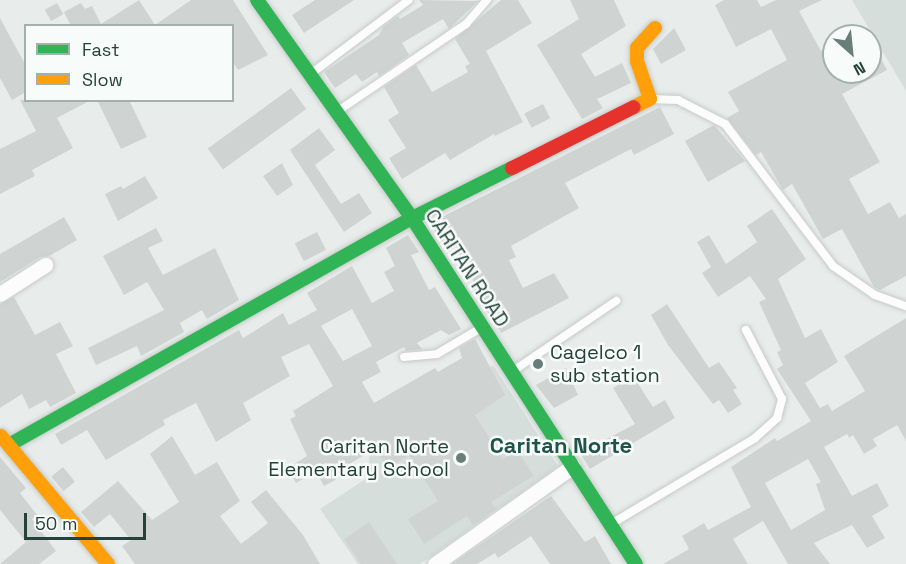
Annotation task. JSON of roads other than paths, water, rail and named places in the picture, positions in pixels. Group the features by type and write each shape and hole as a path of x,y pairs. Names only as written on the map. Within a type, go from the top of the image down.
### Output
{"street":[{"name":"CARITAN ROAD","path":"257,0 412,218 636,564"},
{"path":"108,564 4,440 412,218 650,99 637,61 637,48 654,28"},
{"path":"0,294 45,265"},
{"path":"435,564 573,466"}],"lane":[{"path":"310,74 409,0"},
{"path":"336,112 466,24 487,0"},
{"path":"650,99 678,100 725,124 833,266 875,295 906,306"},
{"path":"512,372 616,301"},
{"path":"404,357 437,354 483,327"},
{"path":"611,524 755,438 777,418 782,399 746,330"}],"place":[{"name":"Cagelco 1 sub station","path":"538,364"},
{"name":"Caritan Norte Elementary School","path":"461,458"}],"district":[{"name":"Caritan Norte","path":"561,446"}]}
